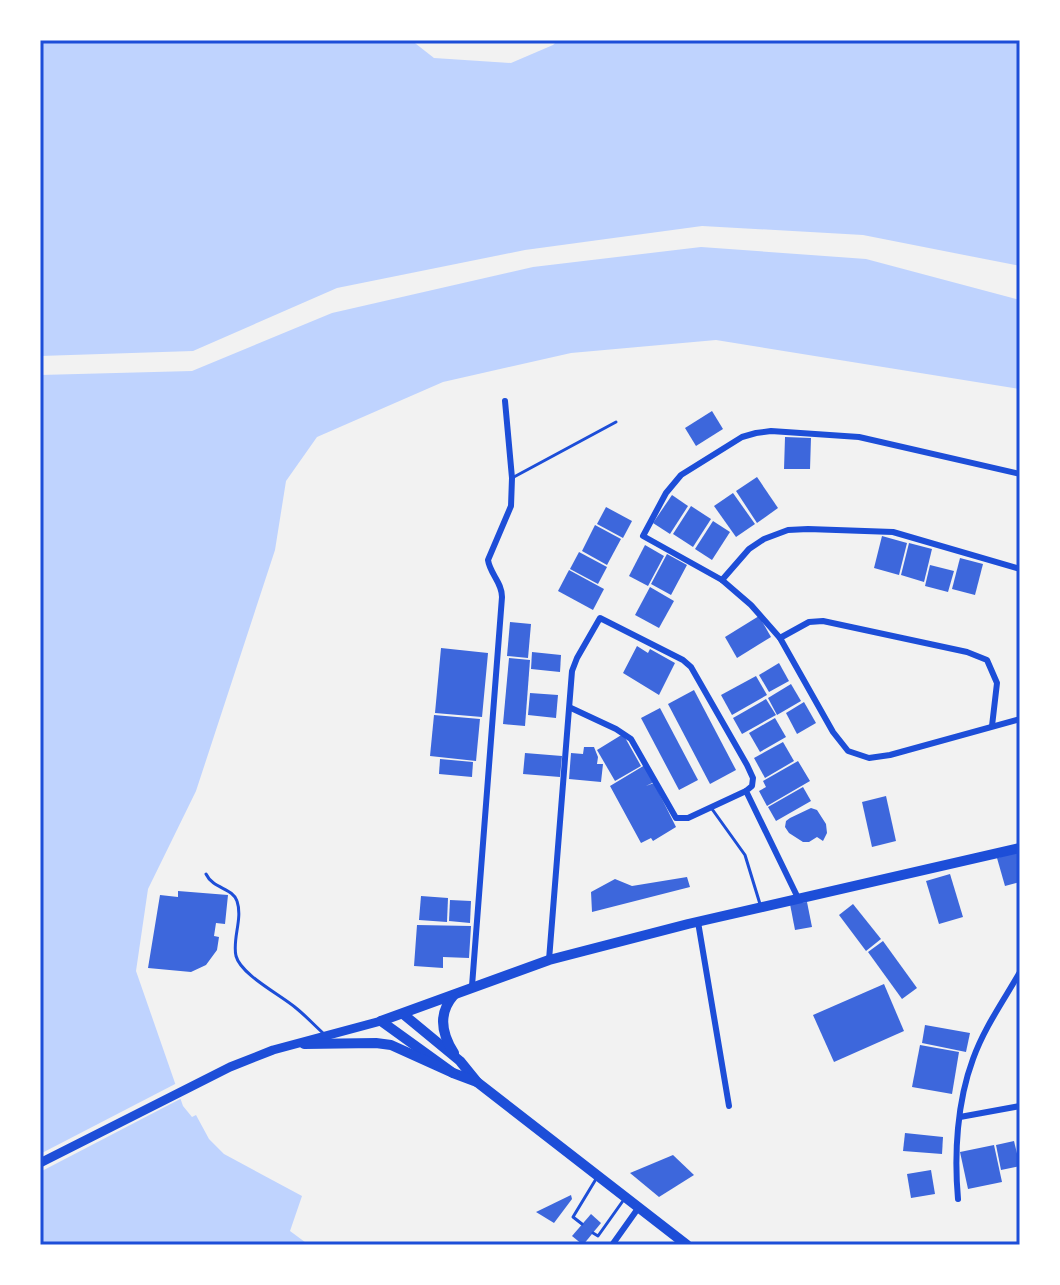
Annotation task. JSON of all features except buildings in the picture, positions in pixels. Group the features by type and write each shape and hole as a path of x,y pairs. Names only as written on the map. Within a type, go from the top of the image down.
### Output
{"highway":[{"path":"381,1021 549,960 698,922 1020,848"},
{"path":"456,993 446,1004 443,1031 460,1061 477,1082 687,1245"},
{"path":"403,1014 460,1061"},
{"path":"381,1021 453,1073"},
{"path":"304,1044 391,1045 477,1082"}],"main road":[{"path":"40,1163 186,1087 273,1050 381,1021"}],"street":[{"path":"472,986 502,597 502,587 488,560 509,516 512,478 505,401"},
{"path":"1020,474 859,437 771,431 742,437 681,475 666,493 643,536 722,580 751,605 780,638 833,732 848,751 869,758 890,755 1020,719"},
{"path":"722,580 749,549 764,539 788,530 808,529 893,532 1020,569"},
{"path":"549,960 572,671 600,618 691,667 753,778 752,786 746,791 688,818 676,818 631,739 571,708"},
{"path":"780,638 809,622 823,621 967,652 987,660 997,683 992,726"},
{"path":"746,791 799,900"},
{"path":"698,922 729,1106"},
{"path":"958,1199 954,1159 972,1060 1020,972"},
{"path":"960,1117 1020,1106"},
{"path":"612,1245 639,1207"}],"lane":[{"path":"512,478 616,422"},
{"path":"711,808 745,855 762,908"},
{"path":"206,874 214,886 234,895 237,900 235,951 240,965 296,1007 327,1037"},
{"path":"582,1224 573,1217 598,1176"},
{"path":"593,1233 598,1236 626,1197"}],"water":[{"path":"40,40 411,40 434,58 511,63 558,40 1020,40 1020,266 863,235 702,226 525,250 337,288 193,351 40,356"},
{"path":"701,247 866,259 1020,300 1020,389 716,340 571,353 443,382 317,437 286,481 275,550 196,791 148,889 136,971 183,1106 192,1117 196,1115 209,1139 224,1154 302,1196 290,1231 309,1245 42,1245 40,375 192,371 332,313 533,267"}],"pier":[{"path":"179,1082 184,1097 40,1172 40,1154"}]}
